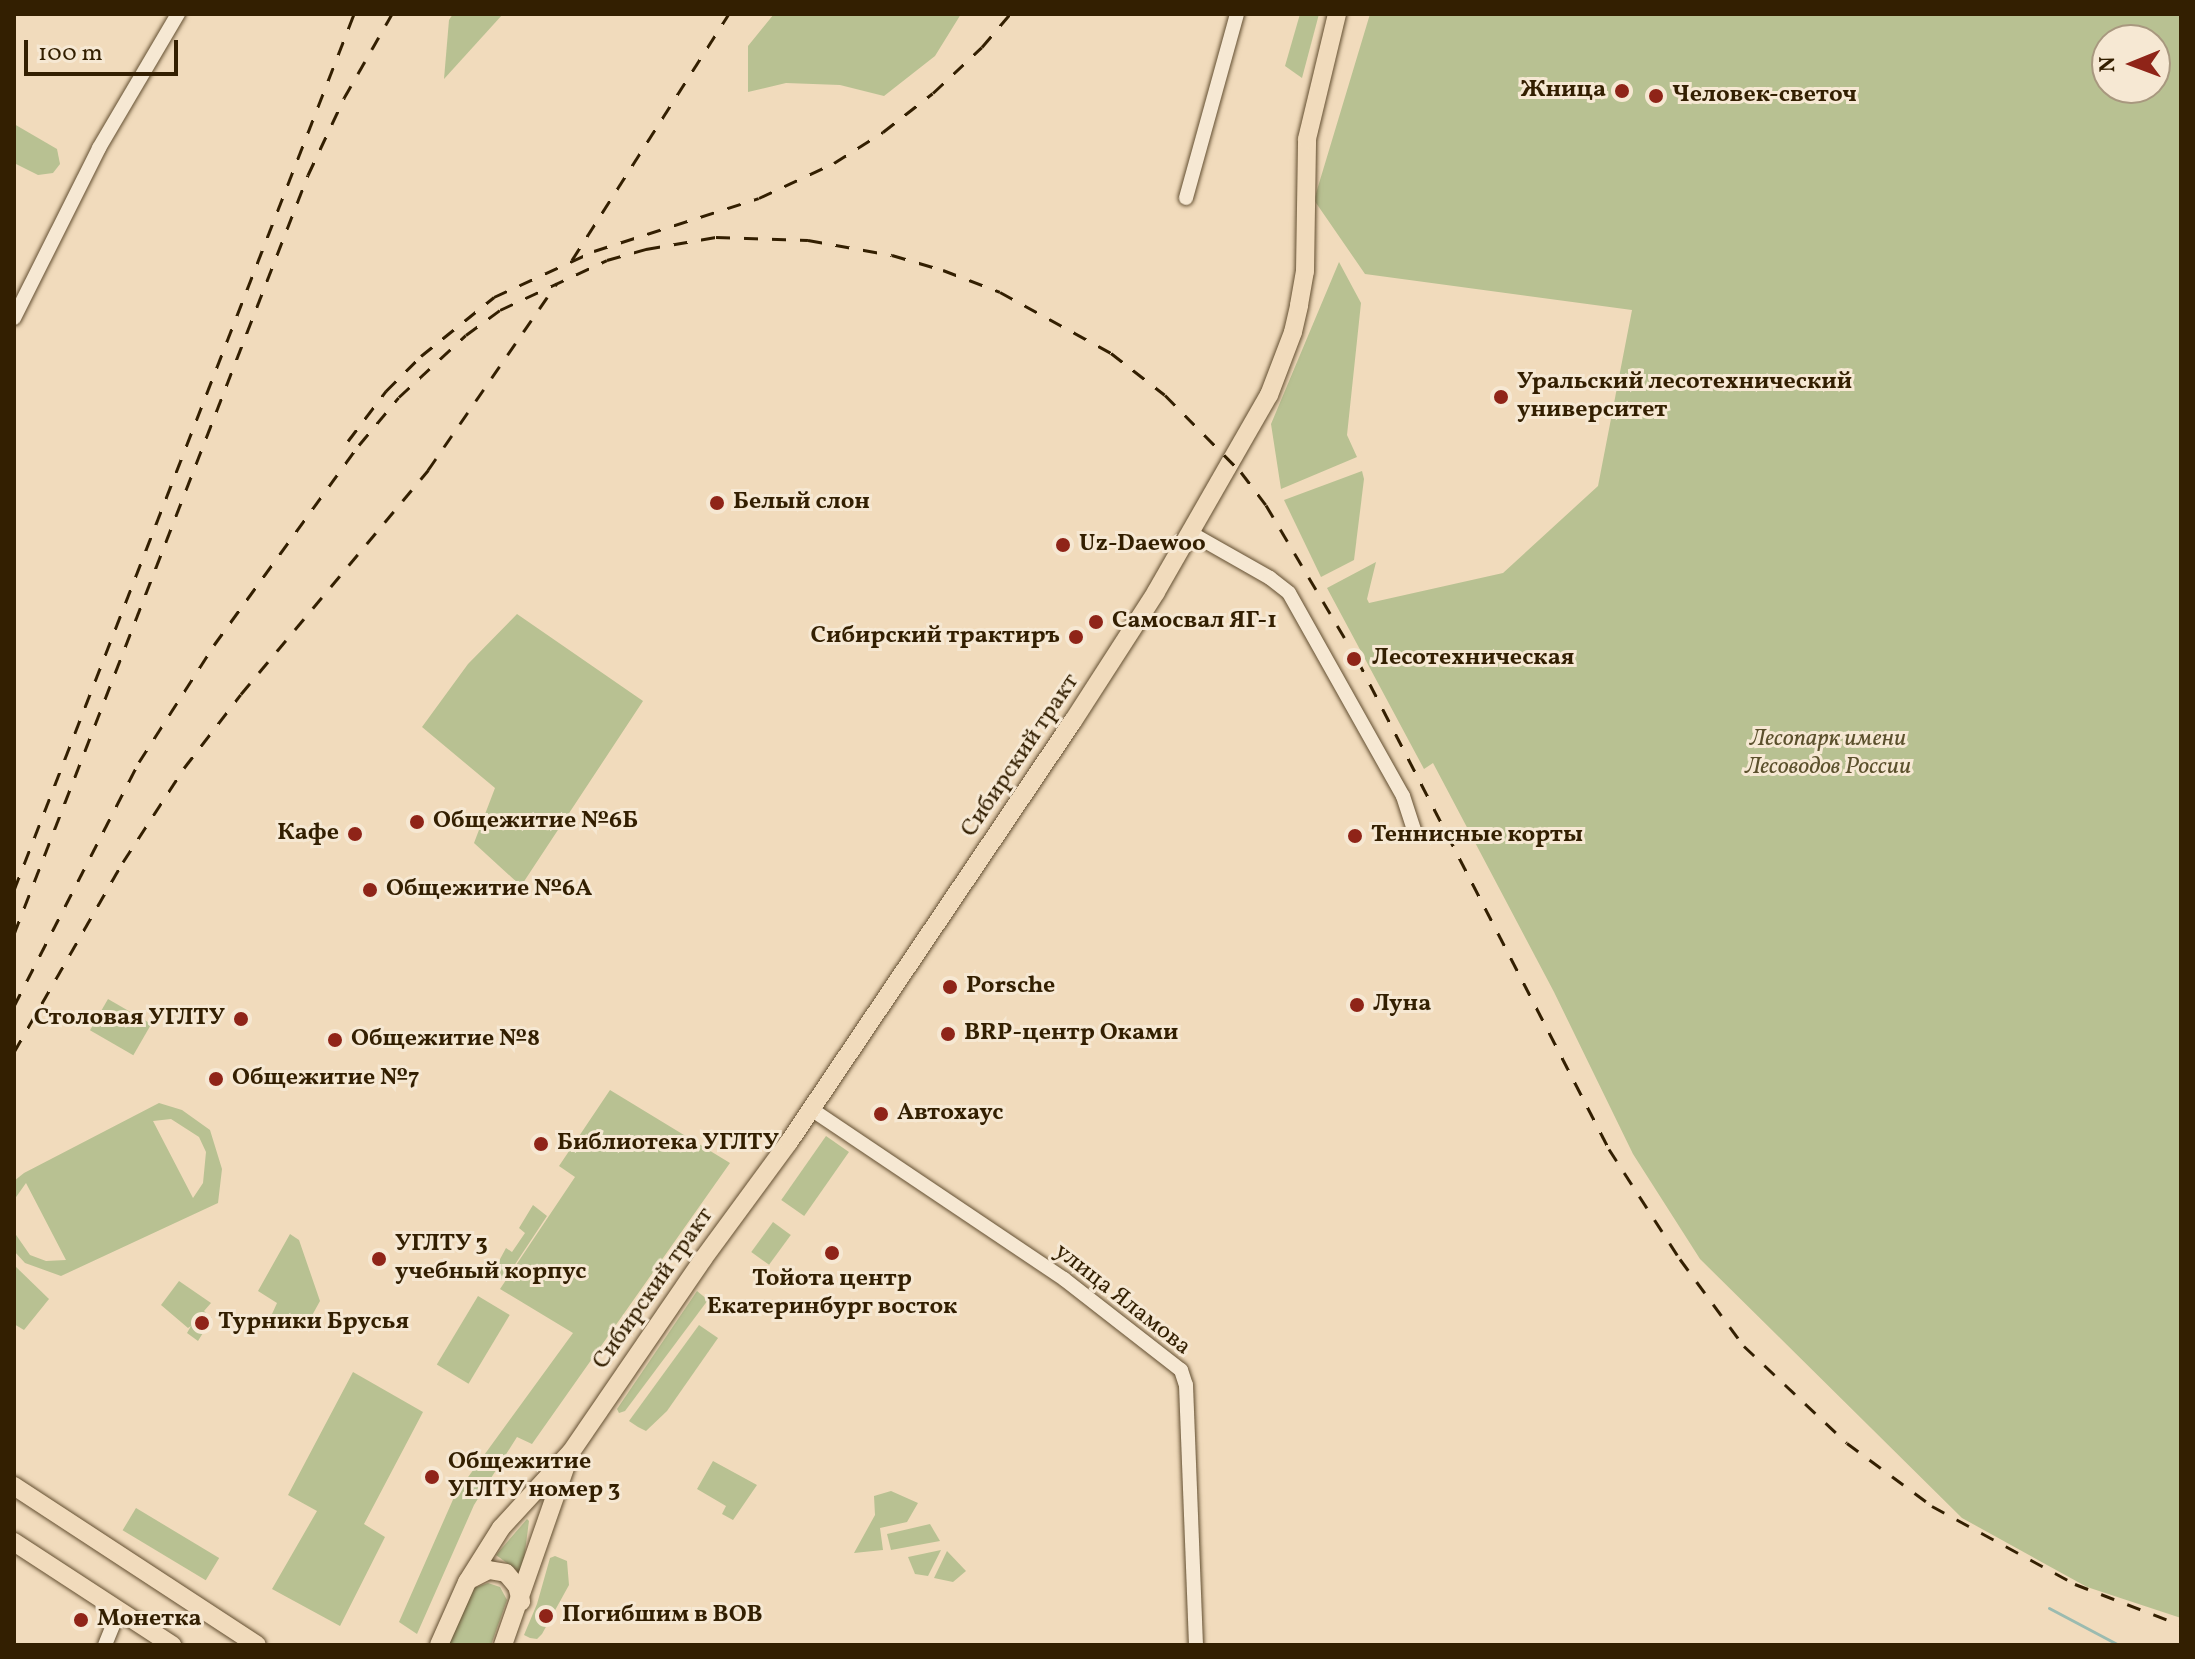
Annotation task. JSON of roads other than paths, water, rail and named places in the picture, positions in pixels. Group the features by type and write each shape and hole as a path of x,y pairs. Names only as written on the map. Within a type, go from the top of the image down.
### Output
{"main road":[{"name":"Сибирский тракт","path":"439,1645 467,1582 501,1528 571,1452 811,1109 1073,721 1269,395 1293,332 1305,271 1307,139 1337,14"},
{"name":"Сибирский тракт","path":"503,1645 571,1452"},
{"path":"14,1486 257,1645"},
{"path":"518,1510 533,1514 535,1551"},
{"path":"14,1542 172,1645"},
{"path":"467,1582 489,1570 506,1573 517,1586 521,1601"}],"street":[{"path":"14,318 99,148 178,14"},
{"path":"1186,198 1237,14"},
{"path":"1189,532 1270,578 1289,593 1403,796 1414,830"},
{"name":"улица Яламова","path":"811,1109 1064,1279 1181,1370 1186,1385 1196,1645"},
{"path":"105,1645 117,1615"}],"waterway":[{"path":"2049,1608 2119,1645"}],"railway":[{"path":"14,890 354,14"},
{"path":"14,934 308,175 344,98 392,14"},
{"path":"572,260 729,14"},
{"path":"348,441 386,391 421,356 494,297 594,251 759,198 834,163 883,132 933,93 982,47 1010,14"},
{"path":"14,1006 139,762 214,645 359,445 399,397 466,335 500,310 607,260 646,249 716,237 808,240 892,255 1000,292 1111,353 1165,395 1241,472 1266,505 1357,659 1609,1149 1680,1259 1744,1346 1847,1443 1932,1506 2075,1584 2181,1625"},
{"path":"14,1052 123,862 184,768 241,694 428,470 557,283"}],"place":[{"name":"Жница","path":"1622,91"},
{"name":"Человек-светоч","path":"1656,96"},
{"name":"Уральский лесотехнический университет","path":"1501,397"},
{"name":"Белый слон","path":"717,503"},
{"name":"Uz-Daewoo","path":"1063,545"},
{"name":"Самосвал ЯГ-1","path":"1096,622"},
{"name":"Сибирский трактиръ","path":"1076,637"},
{"name":"Лесотехническая","path":"1354,659"},
{"name":"Общежитие №6Б","path":"417,822"},
{"name":"Кафе","path":"355,834"},
{"name":"Теннисные корты","path":"1355,836"},
{"name":"Общежитие №6А","path":"370,890"},
{"name":"Porsche","path":"950,987"},
{"name":"Луна","path":"1357,1005"},
{"name":"Столовая УГЛТУ","path":"241,1019"},
{"name":"BRP-центр Оками","path":"948,1034"},
{"name":"Общежитие №8","path":"335,1040"},
{"name":"Общежитие №7","path":"216,1079"},
{"name":"Автохаус","path":"881,1114"},
{"name":"Библиотека УГЛТУ","path":"541,1144"},
{"name":"Тойота центр Екатеринбург восток","path":"832,1253"},
{"name":"УГЛТУ 3 учебный корпус","path":"379,1259"},
{"name":"Турники Брусья","path":"202,1323"},
{"name":"Общежитие УГЛТУ номер 3","path":"432,1477"},
{"name":"Погибшим в ВОВ","path":"546,1616"},
{"name":"Монетка","path":"81,1620"}],"park label":[{"name":"Лесопарк имени Лесоводов России","path":"1828,754"}]}
